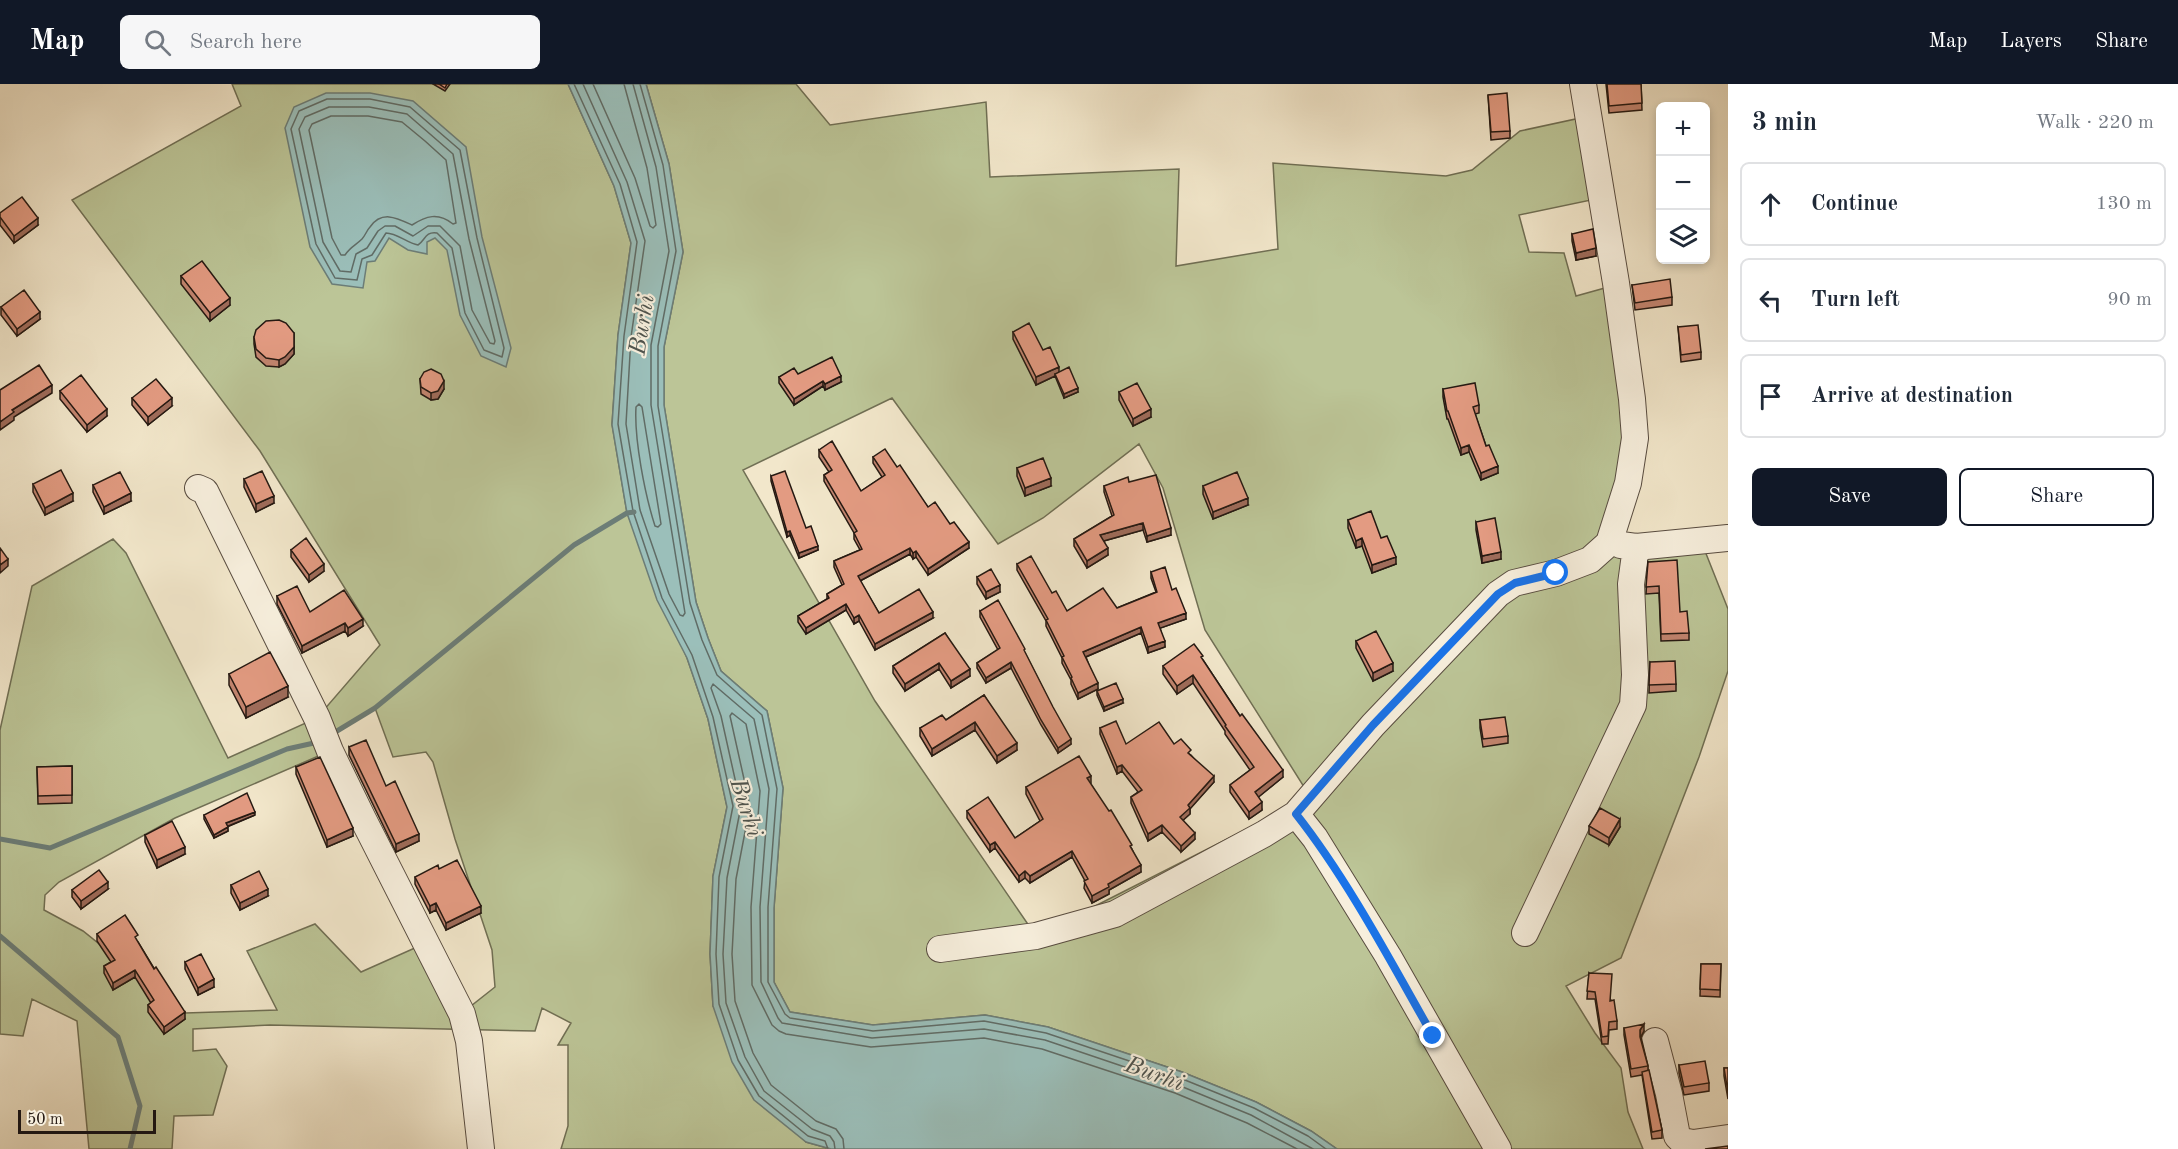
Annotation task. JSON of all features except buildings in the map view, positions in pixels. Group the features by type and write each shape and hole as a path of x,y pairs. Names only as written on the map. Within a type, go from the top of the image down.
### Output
{"street":[{"path":"940,949 1036,936 1115,914 1264,834 1296,814 1373,725 1498,594 1515,583 1556,573 1590,560 1609,543 1628,483 1635,438 1616,283 1582,84"},
{"path":"198,488 205,491 317,718 330,751 363,819 462,1014 469,1041 480,1149"},
{"path":"1609,543 1636,547 1728,537"},
{"path":"1525,933 1633,705 1635,675 1631,584 1636,547"},
{"path":"1296,814 1315,838 1388,956 1498,1149"},
{"path":"1655,1041 1670,1094 1677,1136 1682,1141 1693,1143 1728,1138"}],"green space":[{"path":"232,84 568,84 614,186 631,243 618,335 612,424 627,513 687,658 708,719 727,807 713,876 710,954 713,1006 806,1142 831,1149 561,1149 568,1126 568,1045 558,1045 571,1023 542,1008 535,1031 270,1025 193,1029 193,1051 216,1049 227,1066 213,1115 174,1116 172,1149 89,1149 77,1021 32,999 23,1036 0,1034 0,730 32,586 113,539 126,553 228,758 317,718 380,645 260,451 72,200 241,106","holes":["375,708 393,757 426,752 433,762 455,839 492,950 495,987 462,1013 426,943 361,972 315,924 247,951 277,1010 185,1013 83,931 44,910 45,895 59,882 175,818 330,751 337,731"]},
{"path":"646,84 796,84 830,125 986,102 990,177 1179,169 1176,266 1278,249 1273,163 1446,176 1472,170 1520,131 1585,117 1596,199 1519,215 1529,252 1564,253 1576,296 1612,286 1626,480 1599,532 1701,541 1728,609 1728,671 1699,757 1621,958 1566,986 1595,1033 1621,1068 1628,1112 1643,1149 1337,1149 1311,1131 1256,1102 1182,1072 1048,1027 985,1015 873,1025 790,1012 774,982 774,908 783,788 767,711 721,671 696,602 664,405 664,347 683,252 669,164","holes":["892,398 998,544 1043,518 1139,444 1163,488 1205,630 1306,790 1286,806 1253,826 1036,936 875,701 743,470"]}],"water":[{"name":"Burhi","path":"568,84 646,84 669,164 683,252 664,347 664,405 696,602 721,671 767,711 783,788 774,908 774,982 790,1012 873,1025 985,1015 1048,1027 1182,1072 1256,1102 1311,1131 1337,1149 831,1149 806,1142 754,1100 732,1062 713,1006 710,954 713,876 727,807 708,719 687,658 657,600 627,513 612,425 618,335 631,243 614,186"},
{"path":"326,93 370,93 413,101 466,147 482,237 511,348 506,367 481,356 460,315 447,250 435,238 427,242 427,254 408,250 389,238 375,261 367,262 363,288 332,284 310,247 285,128 294,107"}],"waterway":[{"path":"337,731 375,708 574,545 627,513 634,512"},
{"path":"0,839 50,848 287,749 314,743"},
{"path":"0,936 118,1037 140,1106 130,1149"}],"route":[{"path":"1433,1036 1388,956 1315,838 1296,814 1373,725 1498,594 1515,583 1556,573"}]}
